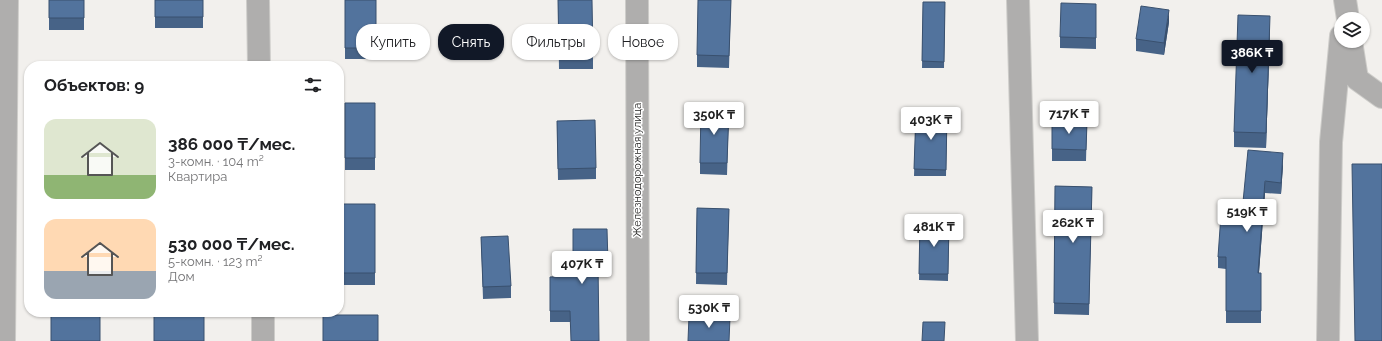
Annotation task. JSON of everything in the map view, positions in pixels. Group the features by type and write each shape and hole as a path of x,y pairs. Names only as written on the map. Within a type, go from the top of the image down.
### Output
{"street":[{"path":"4,341 6,0"},
{"path":"258,0 259,61"},
{"name":"Железнодорожная улица","path":"637,0 638,341"},
{"path":"1018,0 1027,341"},
{"path":"1344,12 1345,0"},
{"path":"1345,0 1347,12"},
{"path":"1328,341 1331,142 1340,48"},
{"path":"1352,48 1357,79 1382,97"},
{"path":"263,317 264,341"}],"building":[{"path":"49,0 84,0 84,18 49,18"},
{"path":"155,0 203,0 203,17 155,17"},
{"path":"345,0 376,0 376,24 356,24 356,48 345,48"},
{"path":"558,0 592,0 592,24 558,24"},
{"path":"698,0 731,0 729,56 697,55"},
{"path":"923,2 945,2 944,62 922,61"},
{"path":"1061,3 1096,4 1096,38 1060,37"},
{"path":"1141,6 1169,10 1164,43 1136,39"},
{"path":"1238,15 1270,16 1266,133 1234,132"},
{"path":"345,103 375,103 375,158 345,158"},
{"path":"701,108 729,109 727,163 700,163"},
{"path":"916,111 947,112 946,170 914,169"},
{"path":"595,120 596,168 558,169 557,121"},
{"path":"1052,121 1087,122 1086,150 1052,149"},
{"path":"1248,150 1283,153 1281,183 1265,181 1258,273 1261,273 1261,311 1226,311 1226,257 1218,257 1222,200 1243,202"},
{"path":"1352,164 1382,164 1382,341 1355,341"},
{"path":"1055,186 1092,187 1089,304 1054,303"},
{"path":"344,204 375,204 375,273 344,273"},
{"path":"697,208 729,209 727,273 696,273"},
{"path":"920,222 949,223 948,274 919,274"},
{"path":"573,229 607,229 608,263 598,263 599,341 571,341 570,311 550,311 550,277 573,276"},
{"path":"508,236 511,286 483,287 481,237"},
{"path":"344,315 378,315 378,341 323,341 323,317 344,317"},
{"path":"689,316 730,317 729,341 688,341"},
{"path":"51,317 100,317 100,341 51,341"},
{"path":"154,317 204,317 204,341 154,341"},
{"path":"923,322 945,322 944,341 922,341"}]}
